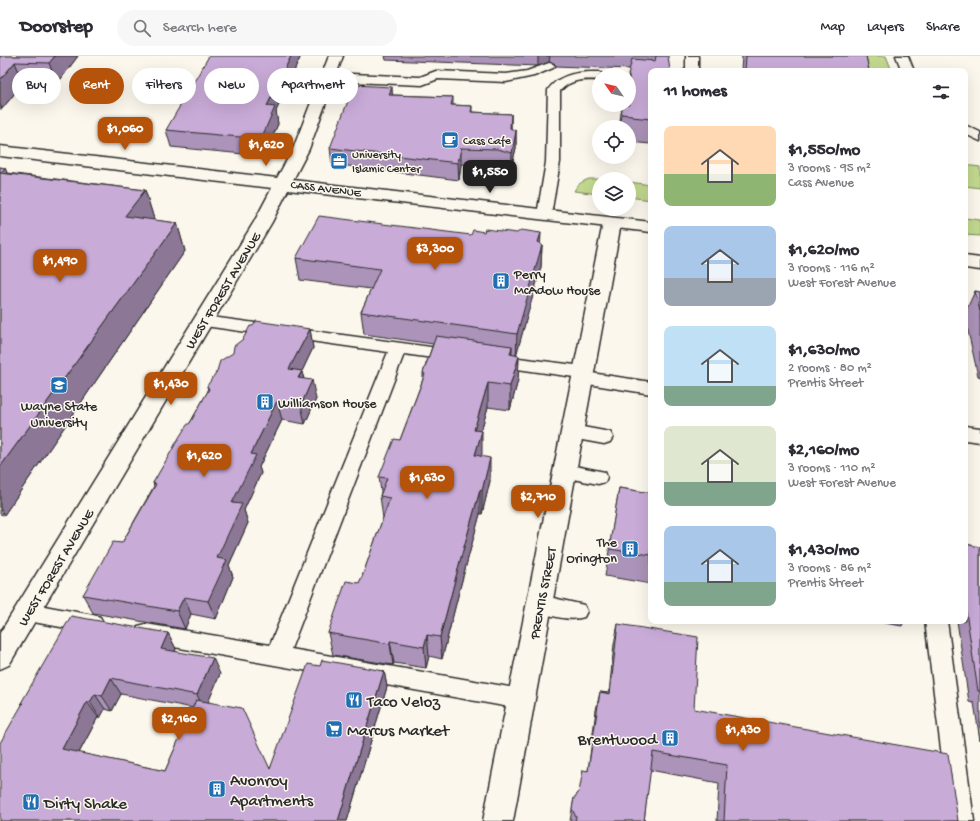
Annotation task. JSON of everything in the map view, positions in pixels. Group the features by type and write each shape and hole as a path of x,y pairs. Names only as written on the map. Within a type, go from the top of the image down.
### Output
{"street":[{"name":"WEST FOREST AVENUE","path":"332,68 336,56"},
{"name":"WEST FOREST AVENUE","path":"0,658 263,222 301,149 318,104"},
{"name":"CASS AVENUE","path":"0,151 648,227"},
{"name":"PRENTIS STREET","path":"498,821 612,223"},
{"path":"968,262 980,264"}],"lane":[{"path":"692,56 692,68"},
{"path":"902,56 907,68"},
{"path":"358,78 422,81 436,76 506,78 530,74 549,66"},
{"path":"544,215 553,162 554,90 572,78 592,75"},
{"path":"968,131 980,137"},
{"path":"204,321 475,358 583,375 648,387"},
{"path":"276,656 398,348"},
{"path":"572,432 604,437"},
{"path":"968,433 980,434"},
{"path":"565,471 598,476"},
{"path":"540,604 577,611"},
{"path":"28,612 521,699"},
{"path":"936,624 962,821"}],"green space":[{"path":"802,56 886,56 891,68 847,68"},
{"path":"968,165 980,167 980,188 968,186"},
{"path":"592,179 592,193 574,191 584,181"},
{"path":"636,183 648,185 648,200 636,198"},
{"path":"968,218 980,220 980,236 968,235"}],"building":[{"path":"0,56 55,56 49,63 15,62 0,80"},
{"path":"209,56 291,56 285,68 267,68 267,106 275,107 261,139 166,130 181,104 196,104 196,78"},
{"path":"656,56 668,56 670,68 648,68 648,119 621,114 621,112 636,112 636,68 630,68 632,59 655,61"},
{"path":"746,56 866,56 868,68 745,68"},
{"path":"358,85 392,87 389,95 453,97 451,105 472,106 471,112 511,114 510,128 516,131 512,153 497,149 461,148 458,163 330,148 347,104 358,104"},
{"path":"0,167 5,168 0,173"},
{"path":"0,173 145,190 125,216 177,223 0,467"},
{"path":"319,216 471,235 473,230 484,232 485,229 517,233 521,230 541,233 538,242 542,245 517,334 361,312 380,269 296,258"},
{"path":"975,291 980,292 980,311"},
{"path":"256,321 310,329 289,369 302,371 298,378 312,380 301,405 277,401 251,454 256,455 232,503 242,504 217,558 227,560 208,601 184,597 177,611 83,595 113,542 122,543 156,484 153,483 209,389 207,386 217,371 220,361 233,353 234,346 243,339 250,326 253,326"},
{"path":"436,336 512,346 510,354 519,356 510,386 488,383 474,430 482,431 475,455 490,458 440,637 427,635 424,647 390,641 390,644 328,633 346,581 359,583 362,577 390,498 380,496 387,478 379,477 394,439 400,440 425,374 423,373"},
{"path":"619,488 648,493 648,555 609,549"},
{"path":"968,545 980,547 980,691 978,691 968,624"},
{"path":"71,616 168,633 161,649 213,658 197,695 111,678 102,696 95,694 90,702 87,702 62,749 165,771 196,700 242,708 270,769 308,664 320,666 322,660 384,671 338,821 0,821 0,743"},
{"path":"618,624 698,637 694,709 948,754 958,821 724,821 727,765 653,752 644,821 575,821 576,817 572,809 574,798 579,792 583,770 588,771 600,692 610,694"}],"place":[{"name":"Cass Cafe","path":"450,140"},
{"name":"University Islamic Center","path":"339,161"},
{"name":"Perry McAdow House","path":"501,281"},
{"name":"Wayne State University","path":"59,385"},
{"name":"Williamson House","path":"265,402"},
{"name":"The Orington","path":"630,549"},
{"name":"Taco Veloz","path":"354,700"},
{"name":"Marcus Market","path":"334,729"},
{"name":"Brentwood","path":"670,738"},
{"name":"Avonroy Apartments","path":"217,789"},
{"name":"Dirty Shake","path":"31,802"}]}
